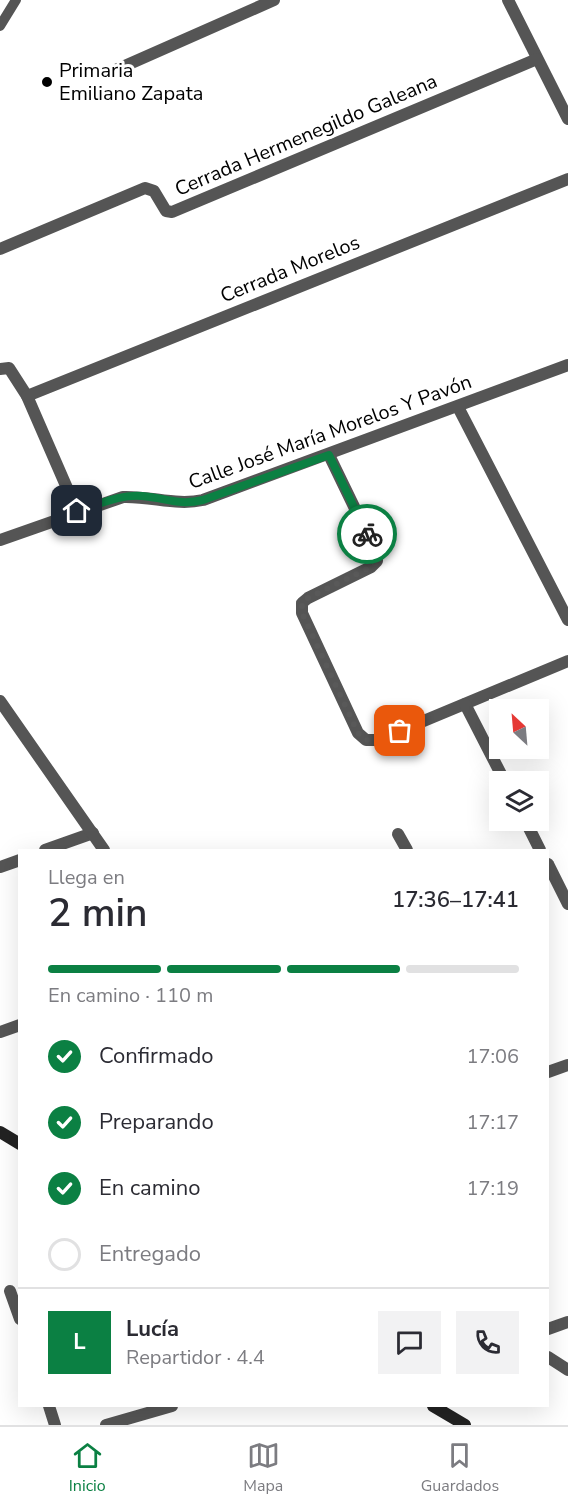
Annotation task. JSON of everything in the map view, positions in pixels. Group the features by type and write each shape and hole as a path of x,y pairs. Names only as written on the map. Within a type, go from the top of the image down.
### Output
{"main road":[{"path":"0,1132 18,1143"},
{"path":"435,1407 465,1425"}],"street":[{"path":"111,72 274,0"},
{"path":"508,0 568,119"},
{"name":"Cerrada Hermenegildo Galeana","path":"0,249 146,188 154,191 166,212 172,212 537,59"},
{"name":"Cerrada Morelos","path":"27,396 568,179"},
{"name":"Calle José María Morelos Y Pavón","path":"0,540 123,496 142,496 186,504 203,500 568,365"},
{"path":"0,369 9,368 27,396 77,511"},
{"path":"458,407 568,620"},
{"path":"329,455 376,552 377,561 371,567 308,598 302,603 302,613 358,733 366,740 378,740 568,661"},
{"path":"465,704 499,771"},
{"path":"2,706 103,849"},
{"path":"530,831 540,849"},
{"path":"48,849 93,833"},
{"path":"398,834 406,849"},
{"path":"0,867 18,861"},
{"path":"549,866 568,904"},
{"path":"0,1032 18,1026"},
{"path":"549,1072 568,1065"},
{"path":"10,1291 18,1313"},
{"path":"549,1329 568,1322"},
{"path":"549,1359 568,1370"},
{"path":"49,1407 55,1425"},
{"path":"106,1425 169,1407"}],"lane":[{"path":"0,26 16,0"}],"way so far":[{"path":"367,534 376,552 377,561 371,567 308,598 302,603 302,613 358,733 366,740 378,740 400,731"}],"place":[{"name":"Primaria Emiliano Zapata","path":"47,82"}],"route":[{"path":"77,511 123,496 142,496 186,504 329,455 367,534"}]}
